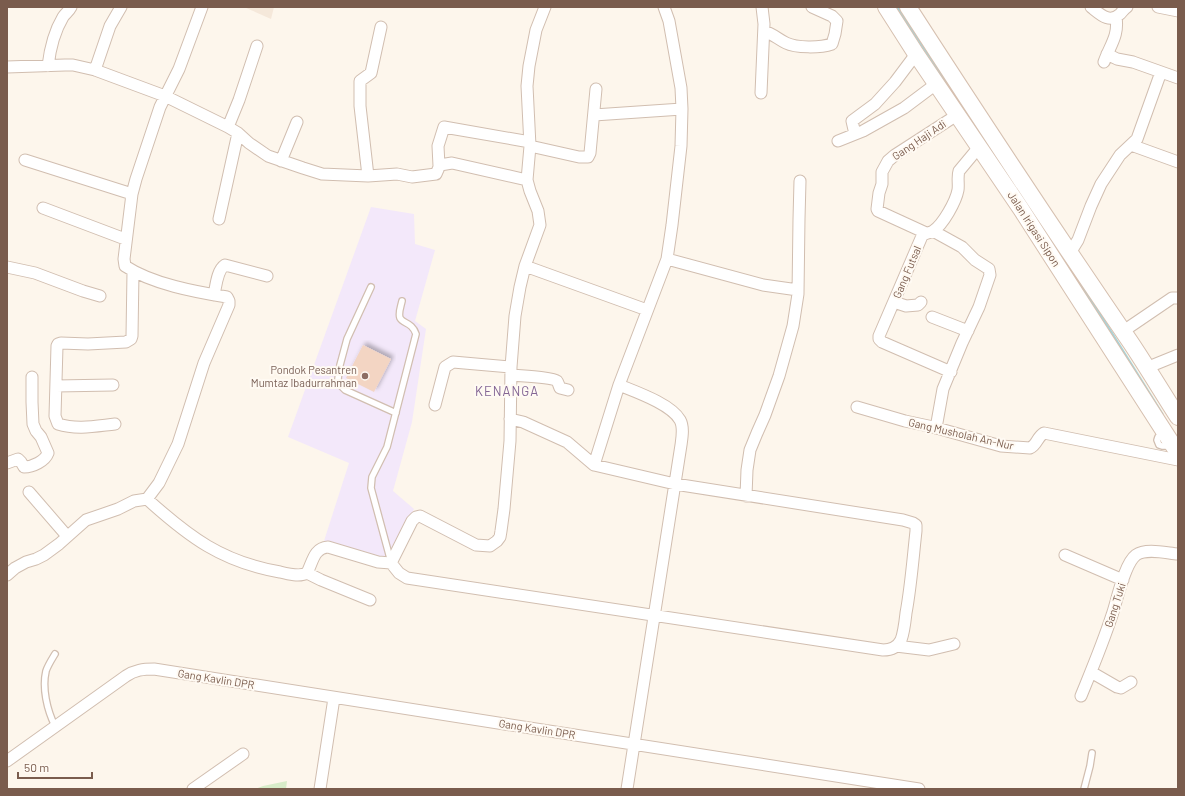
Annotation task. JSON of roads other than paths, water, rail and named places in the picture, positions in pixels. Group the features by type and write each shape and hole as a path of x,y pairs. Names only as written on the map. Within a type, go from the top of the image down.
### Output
{"street":[{"path":"48,66 51,46 58,28 63,17 71,7"},
{"path":"95,70 110,26 121,7"},
{"path":"7,575 15,568 26,562 44,555 86,520 118,509 134,501 147,499 159,483 178,444 204,363 229,305 227,297 172,286 133,272 125,266 124,259 125,239 132,194 165,96 179,69 202,7"},
{"path":"391,563 412,521 416,517 420,516 476,545 490,546 500,537 510,441 511,371 515,316 525,266 540,225 538,211 530,191 528,180 530,144 527,86 536,30 545,7"},
{"path":"594,465 619,385 666,259 672,225 681,146 682,109 681,88 670,28 664,7"},
{"path":"761,93 764,31 762,7"},
{"path":"764,31 786,43 795,46 822,46 832,44 837,21 832,16 812,7"},
{"name":"Jalan Irigasi Sipon","path":"886,7 1047,248 1177,453"},
{"name":"Jalan Irigasi Sipon","path":"908,7 1039,209 1130,342 1178,417"},
{"path":"1091,7 1104,18 1110,19 1116,18 1127,7"},
{"path":"1158,7 1178,12"},
{"path":"1116,18 1116,35 1105,58 1133,62 1178,78"},
{"path":"368,176 360,106 360,81 371,73 380,27"},
{"path":"228,127 240,100 257,46"},
{"path":"855,134 852,121 875,104 895,82 916,54"},
{"path":"7,67 73,65 95,70 165,96 228,127 268,156 322,174 368,176 397,174 412,177 436,174 439,166 438,146 444,127 530,144 579,157 588,157 590,154 596,89"},
{"path":"1070,253 1078,240 1101,184 1120,155 1137,139 1161,72"},
{"path":"838,141 863,131 904,108 936,84"},
{"path":"594,115 682,109"},
{"name":"Gang Haji Adi","path":"929,232 878,211 879,193 882,184 882,172 888,161 895,155 957,115"},
{"path":"281,160 297,122"},
{"path":"219,219 238,133"},
{"path":"1130,145 1178,162"},
{"name":"Gang Futsal","path":"950,372 882,342 879,339 879,336 922,236 945,218 958,191 957,175 979,147"},
{"path":"25,160 132,194"},
{"path":"439,166 442,164 456,163 479,170 528,180"},
{"path":"746,496 747,470 750,450 779,376 793,326 798,290 800,181"},
{"path":"43,208 125,239"},
{"path":"929,232 962,247 975,260 988,269 990,275 979,307 943,390 936,428"},
{"path":"666,259 763,285 798,290"},
{"path":"214,295 220,270 223,265 228,265 267,276"},
{"path":"525,266 647,310"},
{"path":"7,267 36,273 100,296"},
{"path":"115,424 78,427 58,424 55,416 57,346 58,344 126,342 131,339 133,272"},
{"path":"1122,332 1172,298 1178,298"},
{"path":"894,302 906,306 918,305 921,302"},
{"path":"932,317 968,331"},
{"path":"1146,368 1178,355"},
{"path":"435,405 445,367 447,364 453,362 462,362 554,380 560,388 568,390"},
{"path":"7,463 18,459 24,467 29,467 46,458 48,453 33,424 32,377"},
{"path":"56,386 113,385"},
{"path":"619,385 665,406 681,421 682,431 627,789"},
{"name":"Gang Musholah An-Nur","path":"857,407 1001,446 1026,449 1034,447 1039,437 1044,433 1177,453"},
{"path":"307,573 317,550 322,547 328,547 378,562 391,563 399,573 407,578 883,650 892,649 900,641 909,597 916,531 916,524 913,522 675,484 594,465 567,442 523,422 510,419"},
{"path":"29,492 67,536"},
{"path":"147,499 172,522 196,540 226,556 260,568 291,574 307,573 370,600"},
{"name":"Gang Tuki","path":"1081,696 1113,615 1123,580 1132,559 1138,554 1147,551 1178,554"},
{"path":"1065,555 1123,580"},
{"path":"896,646 929,650 954,644"},
{"name":"Gang Kavlin DPR","path":"7,761 126,676 134,671 154,669 919,789"},
{"path":"1091,672 1121,688 1131,682"},
{"path":"320,789 334,698"},
{"path":"193,789 243,754"}],"lane":[{"path":"371,287 347,339 338,379 341,386 345,390 396,413"},
{"path":"391,563 371,488 372,477 387,448 416,334 412,326 401,320 400,313 402,301"},
{"path":"55,654 46,670 44,684 51,719 55,726"},
{"path":"1084,789 1092,753"}],"waterway":[{"path":"897,7 1089,297 1162,414"}],"place":[{"name":"Pondok Pesantren Mumtaz Ibadurrahman","path":"365,376"}],"district":[{"name":"KENANGA","path":"507,391"}]}
